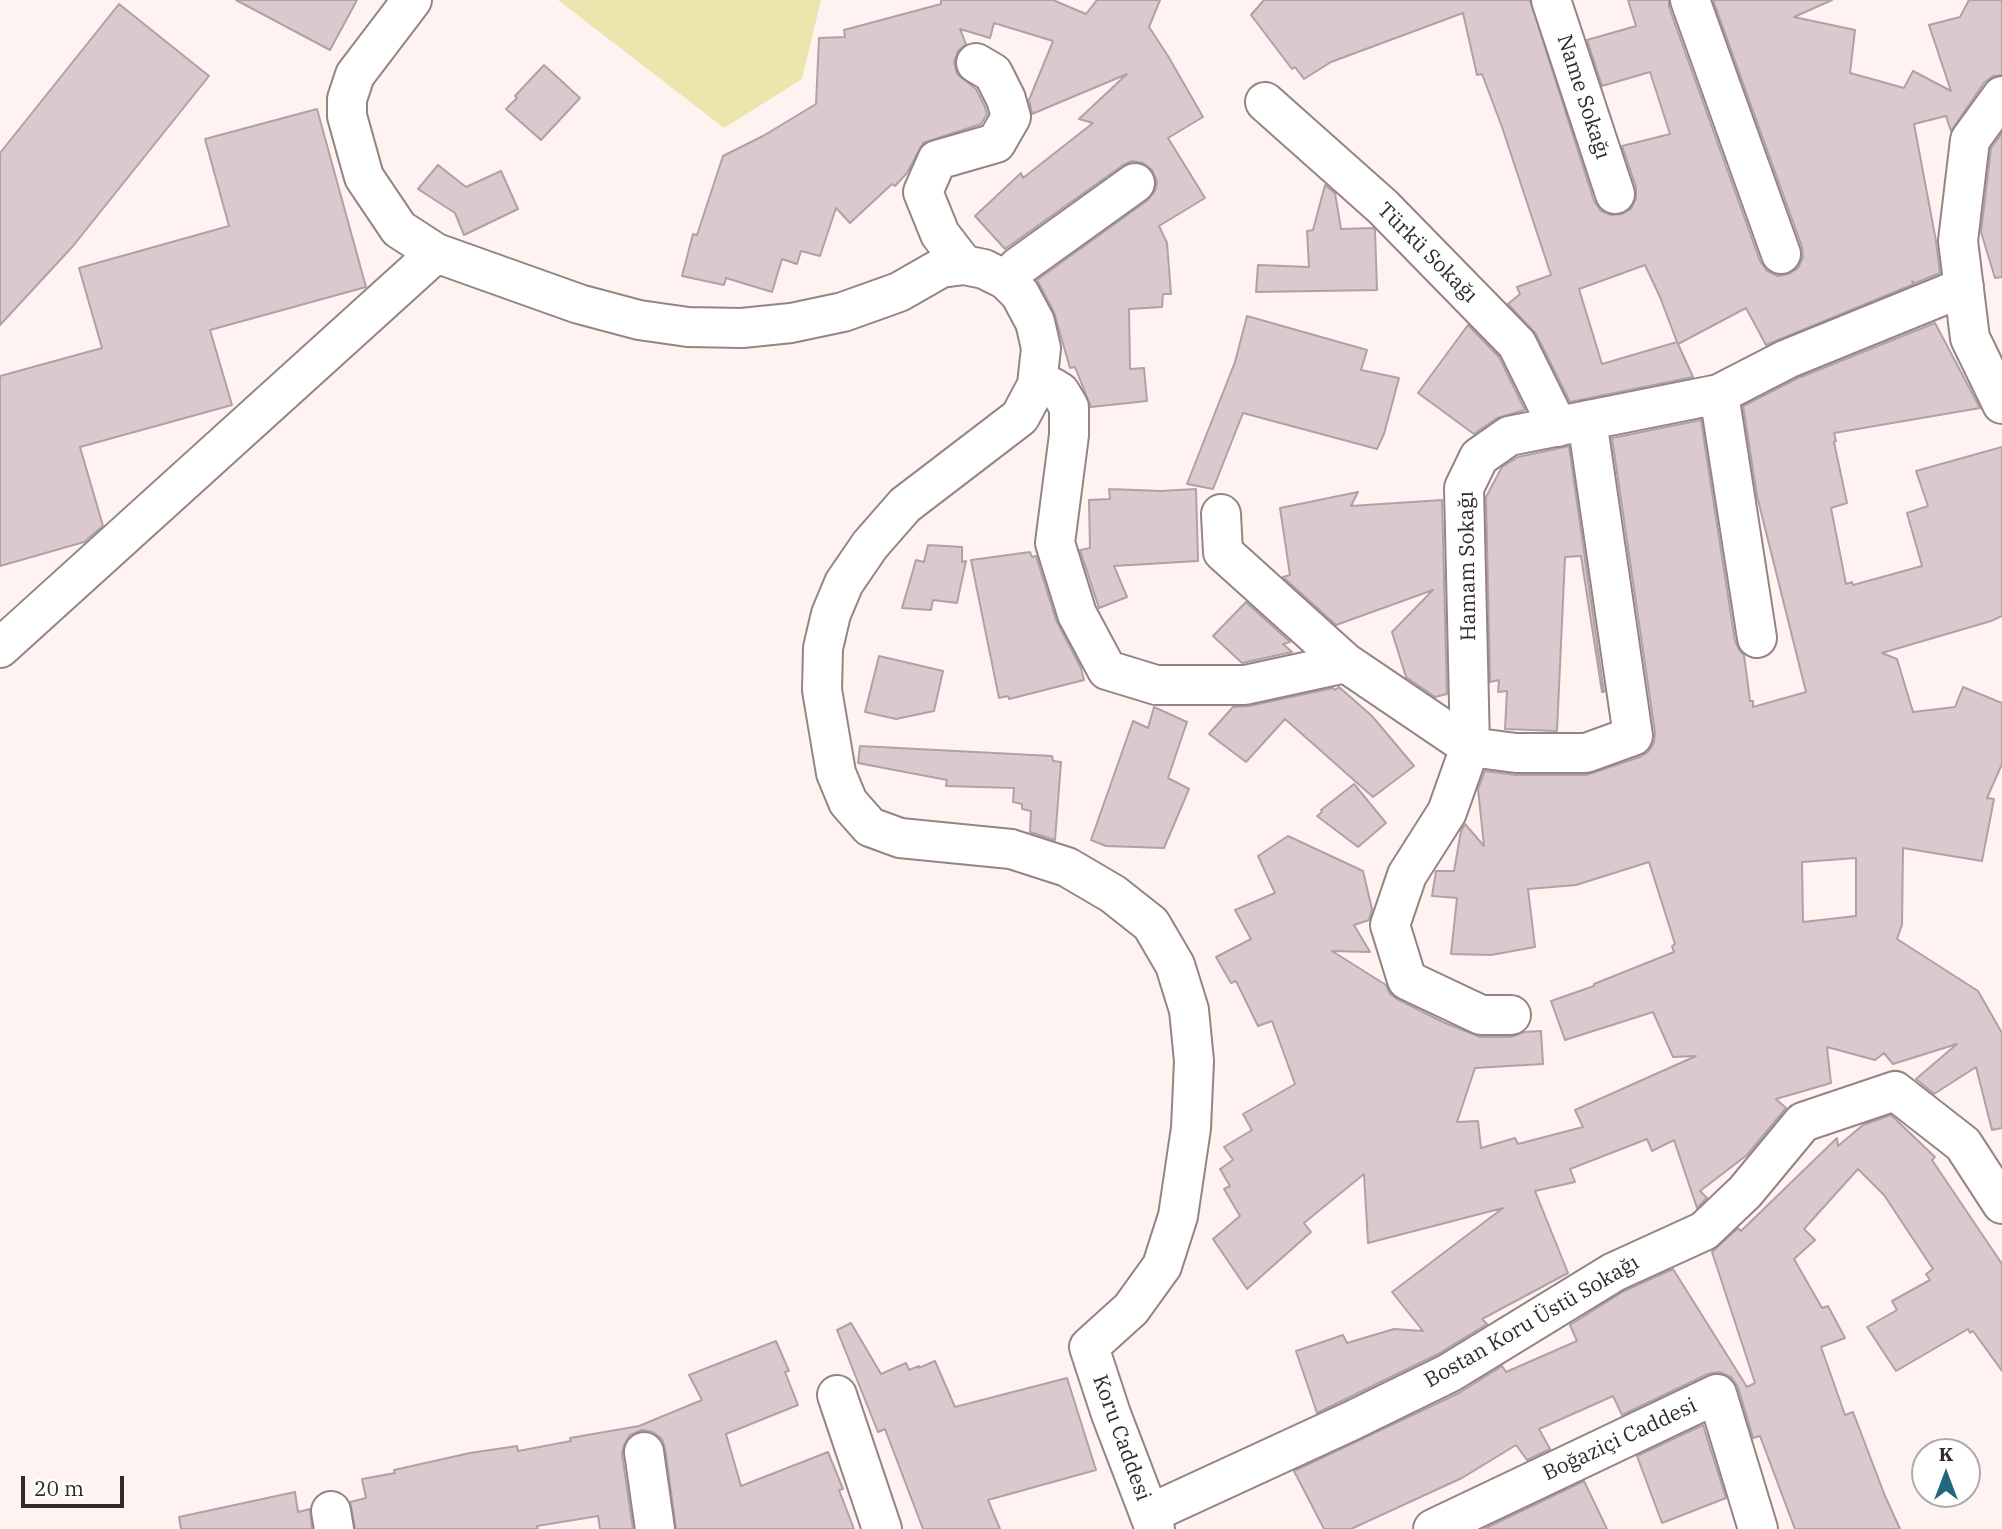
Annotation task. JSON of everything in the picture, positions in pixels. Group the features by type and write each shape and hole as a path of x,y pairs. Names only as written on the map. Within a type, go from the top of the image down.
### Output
{"street":[{"path":"412,0 355,75 347,99 347,116 364,177 399,229 436,253 579,304 639,320 702,327 742,328 792,323 843,312 899,292 941,268 964,265 984,269 1006,280 1020,294 1035,322 1041,348 1037,385 1052,387 1060,392 1069,407 1069,435 1055,543 1077,614 1107,670 1156,685 1245,685 1346,663"},
{"name":"Name Sokağı","path":"1551,0 1615,194"},
{"path":"1690,0 1781,254"},
{"path":"964,265 940,234 923,192 937,160 996,143 1011,117 1006,99 993,73 976,63"},
{"path":"2002,96 1970,140 1958,241 1964,287 1986,337 2002,404"},
{"name":"Türkü Sokağı","path":"1265,102 1383,208 1517,344 1572,424 1633,736 1586,753 1516,753 1470,747"},
{"path":"1006,280 1018,267 1135,183"},
{"path":"0,648 436,253"},
{"name":"Hamam Sokağı","path":"1511,1015 1481,1015 1408,980 1390,925 1408,875 1447,812 1470,747 1464,488 1479,457 1509,436 1719,394 1787,359 1964,287"},
{"name":"Koru Caddesi","path":"1037,385 1020,417 905,505 870,545 844,583 831,614 823,648 822,690 836,773 848,803 870,827 900,838 1011,849 1067,867 1113,894 1151,924 1175,965 1189,1010 1194,1061 1191,1128 1178,1216 1162,1266 1131,1309 1088,1347 1152,1521"},
{"path":"1719,394 1757,638"},
{"path":"1221,514 1223,552 1346,663 1470,747"},
{"name":"Bostan Koru Üstü Sokağı","path":"1152,1521 1448,1373 1614,1272 1704,1230 1745,1192 1803,1122 1895,1091 1963,1144 2002,1204"},
{"name":"Boğaziçi Caddesi","path":"1433,1529 1717,1394 1758,1529"},
{"path":"837,1395 882,1529"},
{"path":"644,1452 655,1529"}],"shaded area":[{"path":"558,0 821,0 802,79 724,128"}],"building":[{"path":"236,0 357,0 330,50"},
{"path":"941,0 1053,0 1086,14 1097,0 1160,0 1149,27 1203,117 1168,138 1205,198 1159,226 1167,243 1171,294 1163,294 1162,307 1129,309 1130,369 1144,368 1147,401 1091,407 1075,367 1070,368 1054,312 1037,280 1148,200 1155,191 1157,182 1152,170 1143,163 1132,161 1123,165 1005,249 975,216 1021,173 1023,178 1093,123 1079,119 1127,74 1032,114 1029,100 1053,41 994,23 990,38 960,29 966,44 958,51 954,62 957,74 976,89 985,107 987,114 981,124 923,143 907,173 850,223 836,208 820,256 801,251 797,264 782,259 772,292 726,278 724,285 682,276 693,234 697,235 723,156 816,104 819,38 845,37 844,30 941,4"},
{"path":"1264,0 1530,0 1594,201 1601,211 1611,215 1622,214 1631,209 1636,198 1636,187 1622,146 1670,134 1650,72 1602,86 1587,40 1636,26 1628,0 1669,0 1669,7 1760,261 1767,271 1778,276 1789,274 1798,268 1803,257 1802,247 1713,0 1832,0 1794,17 1855,30 1850,73 1904,88 1913,71 1951,91 1929,25 1960,17 1969,0 2002,0 2002,75 1993,76 1984,83 1951,131 1946,116 1914,124 1940,273 1915,283 1912,281 1914,284 1766,345 1746,308 1678,344 1693,377 1570,402 1536,334 1508,304 1520,294 1517,287 1551,275 1502,127 1482,74 1477,75 1463,13 1331,62 1304,79 1295,67 1292,69 1251,15","holes":["1645,265 1677,342 1602,364 1579,289"]},
{"path":"119,4 209,76 73,246 0,325 0,153"},
{"path":"544,65 580,98 541,140 506,109"},
{"path":"317,109 366,287 210,330 232,405 80,447 103,526 84,542 0,566 0,376 102,348 79,268 229,226 205,139"},
{"path":"2002,133 2002,277 1995,278 1981,232 1991,148"},
{"path":"438,165 466,187 501,171 518,209 464,235 455,213 418,189"},
{"path":"1325,185 1335,193 1341,229 1375,230 1377,290 1256,292 1258,265 1309,267 1307,231 1313,230"},
{"path":"1247,316 1367,350 1361,370 1399,378 1384,434 1377,449 1243,413 1213,489 1187,484 1235,362"},
{"path":"1935,323 1980,408 1834,433 1847,503 1831,508 1846,584 1852,582 1853,585 1922,566 1907,513 1928,506 1916,471 2002,447 2002,616 1882,653 1897,659 1913,712 1955,707 1963,687 2002,703 2002,764 1987,798 1994,799 1982,861 1903,848 1902,925 1897,939 1978,991 2002,1033 2002,1128 1992,1130 1976,1067 1934,1094 1916,1079 1957,1044 1893,1064 1884,1053 1875,1060 1827,1047 1831,1083 1776,1099 1786,1108 1747,1155 1700,1191 1707,1198 1697,1208 1674,1140 1652,1151 1647,1139 1570,1169 1575,1182 1535,1191 1568,1273 1482,1319 1487,1324 1438,1354 1317,1413 1296,1351 1343,1335 1347,1343 1394,1329 1423,1331 1392,1292 1503,1208 1368,1243 1364,1174 1304,1223 1311,1232 1247,1289 1213,1239 1240,1216 1224,1189 1230,1186 1220,1169 1233,1160 1224,1147 1252,1130 1243,1114 1295,1084 1272,1021 1258,1026 1236,981 1231,983 1216,957 1251,939 1235,910 1275,893 1258,856 1288,836 1363,871 1372,909 1369,920 1354,925 1370,952 1332,951 1386,985 1390,994 1397,999 1480,1037 1511,1037 1524,1032 1541,1031 1543,1064 1475,1068 1457,1122 1478,1121 1481,1148 1515,1138 1518,1144 1583,1127 1575,1110 1696,1056 1673,1057 1653,1012 1565,1040 1551,1001 1674,952 1672,946 1675,944 1649,862 1576,885 1528,889 1535,947 1491,955 1451,954 1457,898 1432,896 1436,871 1454,871 1461,831 1465,824 1484,846 1478,789 1485,771 1516,775 1586,775 1640,757 1648,752 1654,743 1655,733 1612,438 1701,420 1735,641 1744,655 1750,701 1753,701 1753,707 1806,692 1757,496 1743,406 1796,379","holes":["1856,858 1856,916 1803,922 1802,862"]},
{"path":"1468,325 1499,357 1525,410 1497,418 1474,434 1418,393"},
{"path":"1569,446 1604,692 1581,556 1565,557 1557,731 1505,729 1507,691 1498,692 1499,680 1490,682 1486,497 1502,467 1518,457"},
{"path":"1109,489 1196,489 1198,561 1114,566 1127,597 1099,608 1080,550 1090,548 1089,500 1110,499"},
{"path":"1358,492 1351,506 1442,500 1447,694 1435,697 1406,677 1392,632 1433,590 1336,625 1283,577 1290,575 1280,508"},
{"path":"928,545 962,547 962,562 966,561 957,603 933,600 931,610 902,608 916,560 924,562"},
{"path":"1030,552 1032,557 1036,556 1056,620 1081,668 1084,680 1009,699 1008,696 999,698 971,560"},
{"path":"1246,602 1290,642 1283,644 1292,652 1242,663 1213,636"},
{"path":"879,656 943,671 934,711 896,719 865,712"},
{"path":"1339,687 1372,716 1414,766 1373,797 1285,719 1246,762 1209,734 1233,707 1333,688 1335,690"},
{"path":"1154,707 1187,722 1168,778 1189,789 1164,848 1106,846 1091,840 1133,721 1148,728"},
{"path":"860,746 1052,756 1053,761 1061,762 1055,840 1030,832 1031,811 1022,809 1022,804 1013,802 1014,788 946,786 947,780 858,763"},
{"path":"1354,784 1386,823 1358,847 1317,816"},
{"path":"1891,1115 1935,1157 1932,1160 2002,1264 2002,1371 1973,1331 1970,1333 1968,1329 1896,1371 1867,1327 1897,1310 1892,1301 1930,1280 1926,1274 1933,1269 1884,1195 1858,1169 1804,1229 1815,1240 1794,1259 1822,1308 1828,1306 1845,1338 1821,1347 1845,1415 1853,1412 1900,1529 1795,1529 1760,1436 1753,1438 1738,1387 1731,1377 1719,1372 1708,1374 1622,1415 1613,1396 1539,1429 1550,1449 1527,1460 1516,1445 1462,1478 1351,1529 1324,1529 1294,1471 1459,1393 1502,1366 1506,1372 1577,1341 1570,1325 1624,1291 1673,1269 1747,1387 1755,1383 1712,1252 1738,1228 1741,1231 1837,1138 1838,1146 1863,1125"},
{"path":"851,1323 881,1374 906,1363 909,1370 935,1361 955,1407 1067,1378 1096,1470 988,1500 1000,1529 923,1529 885,1429 878,1432 837,1330"},
{"path":"776,1341 789,1371 785,1372 798,1405 726,1434 741,1486 828,1452 843,1489 839,1490 854,1529 676,1529 662,1439 653,1432 642,1430 630,1435 622,1454 633,1529 600,1529 598,1516 537,1526 538,1529 355,1529 350,1502 366,1498 362,1479 470,1453 517,1446 518,1451 571,1441 570,1438 639,1426 702,1400 689,1375"},
{"path":"1703,1425 1726,1498 1662,1523 1637,1456"},
{"path":"1584,1481 1607,1529 1484,1529"},
{"path":"295,1492 298,1512 310,1509 312,1529 181,1529 179,1517"}]}
